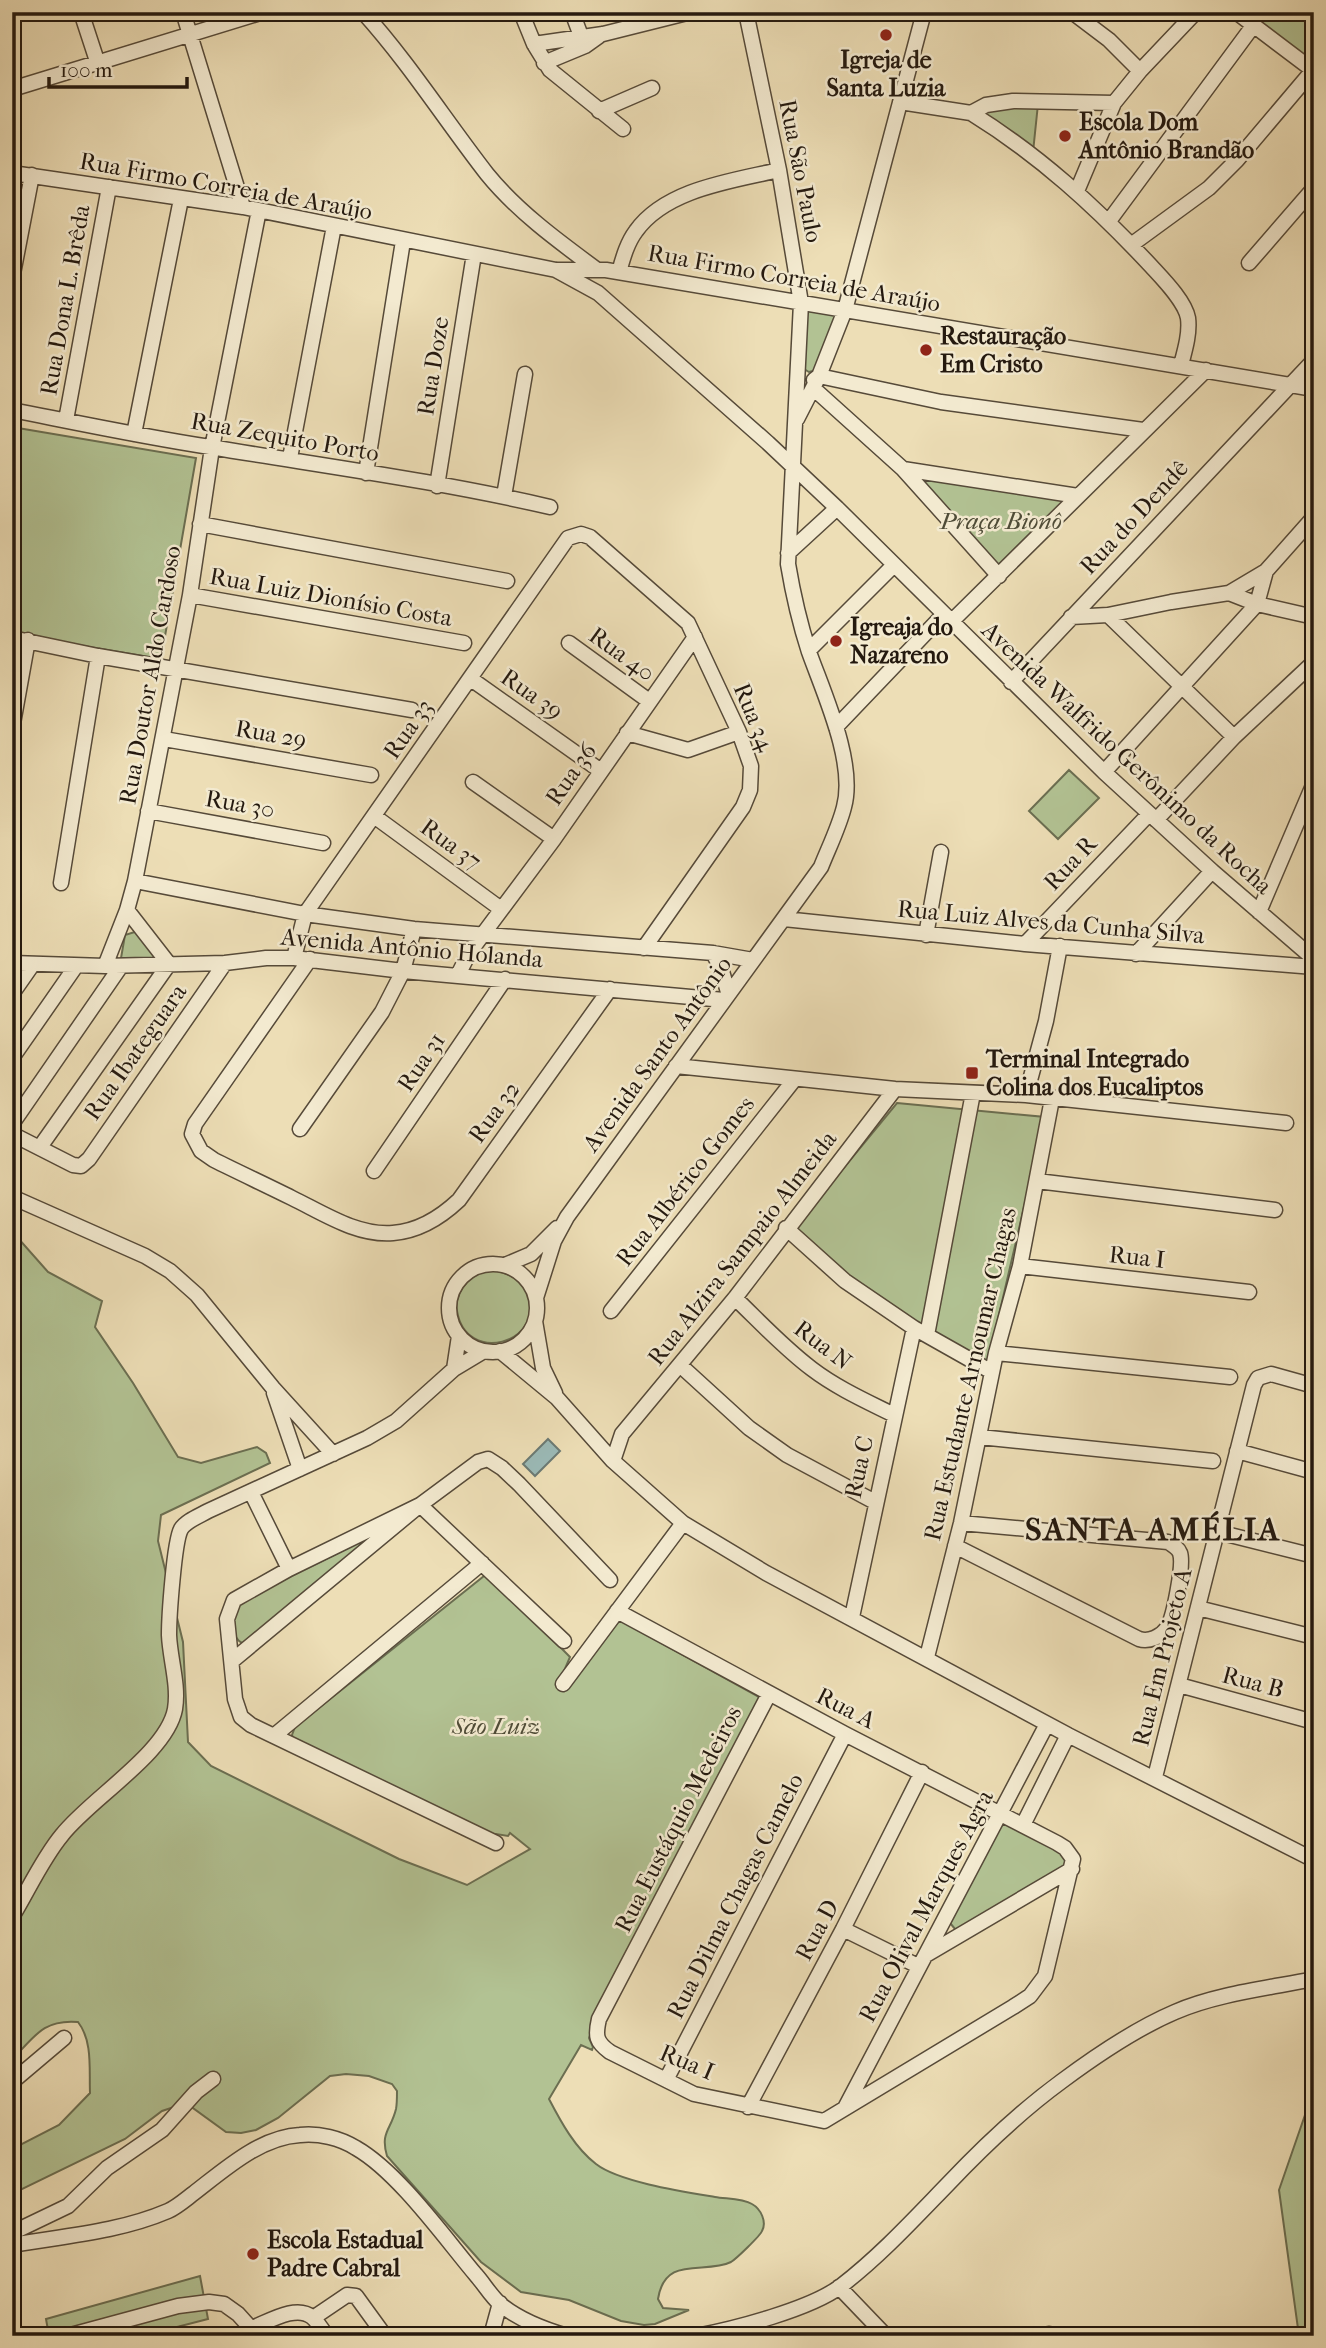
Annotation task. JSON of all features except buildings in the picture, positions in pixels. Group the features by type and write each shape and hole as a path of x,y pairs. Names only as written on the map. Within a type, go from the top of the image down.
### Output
{"street":[{"path":"81,12 98,64"},
{"path":"183,12 243,207"},
{"path":"12,89 263,12"},
{"path":"363,12 396,48 489,176 563,246 607,270"},
{"path":"521,12 534,44 550,70 623,129"},
{"path":"572,12 583,41"},
{"path":"544,63 583,41 603,34 691,12"},
{"name":"Rua São Paulo","path":"746,12 779,170 801,303 788,564 793,597 809,650"},
{"path":"795,423 816,382 845,310 924,12"},
{"path":"1072,12 1109,40 1140,71"},
{"path":"1077,191 1114,103 1140,71 1196,12"},
{"path":"1131,245 1209,188 1237,160 1313,70 1236,12"},
{"path":"1109,221 1253,26"},
{"path":"534,44 583,41"},
{"path":"599,111 652,88"},
{"path":"971,113 986,106 1013,101 1114,103"},
{"path":"900,102 971,113 1007,136 1077,191 1165,281 1183,307 1188,317 1187,343 1181,365"},
{"path":"598,293 599,280 649,216 689,195 779,170"},
{"name":"Rua Firmo Correia de Araújo","path":"12,173 243,207 556,270 607,270 1314,389"},
{"path":"12,279 14,252 32,176"},
{"name":"Rua Dona L. Brêda","path":"66,420 108,187"},
{"path":"1249,264 1314,188"},
{"path":"134,434 181,199"},
{"name":"Rua Doutor Aldo Cardoso","path":"106,966 135,881 164,739 174,667 190,595 212,448 259,211"},
{"path":"290,458 334,226"},
{"path":"366,473 403,241"},
{"path":"556,270 561,263 563,246"},
{"name":"Rua Doze","path":"437,486 474,254"},
{"name":"Rua Firmo Correia de Araújo","path":"556,270 598,293 616,317 733,420 793,468"},
{"name":"Rua do Dendê","path":"1011,682 1314,360"},
{"path":"836,727 947,619 999,576 1206,370"},
{"path":"798,371 807,381 848,382 941,402 1143,430"},
{"path":"504,496 525,374"},
{"path":"816,382 834,406 903,469 999,576"},
{"path":"834,406 834,395 838,388 848,382"},
{"name":"Rua Zequito Porto","path":"12,410 212,448 290,458 504,496 550,507"},
{"path":"760,441 777,444 794,441"},
{"name":"Avenida Walfrido Gerônimo da Rocha","path":"793,468 837,508 1104,772 1212,872 1314,959"},
{"path":"903,469 1078,496"},
{"path":"792,494 812,484"},
{"path":"788,553 837,508"},
{"path":"1071,617 1108,615 1229,593 1266,571 1314,517"},
{"path":"200,524 508,581"},
{"name":"Rua 34","path":"575,535 590,537 688,623 751,766 750,790 743,807 644,948"},
{"name":"Rua 33","path":"294,958 305,914 568,538 575,535"},
{"path":"809,650 893,566"},
{"path":"1104,772 1256,604 1266,571"},
{"path":"1229,593 1256,604 1314,617"},
{"name":"Rua Luiz Dionísio Costa","path":"190,595 464,643"},
{"path":"1108,615 1234,737"},
{"name":"Rua 36","path":"458,975 483,934 554,839 695,637"},
{"path":"12,638 98,656 412,710"},
{"path":"12,729 28,640"},
{"name":"Rua 40","path":"569,643 649,701"},
{"name":"Avenida Santo Antônio","path":"536,1298 554,1241 568,1217 821,867 845,806 846,779 836,727 809,650"},
{"path":"61,883 98,656"},
{"name":"Rua R","path":"1025,944 1152,817 1314,662"},
{"name":"Rua 39","path":"471,679 601,771"},
{"path":"627,733 688,750 738,732"},
{"name":"Rua 29","path":"164,739 371,775"},
{"path":"473,782 554,839"},
{"path":"1259,912 1314,783"},
{"name":"Rua 30","path":"148,811 323,843"},
{"name":"Rua 37","path":"374,817 501,909"},
{"path":"926,935 941,852"},
{"path":"1136,954 1212,872"},
{"path":"135,881 305,914 414,929 713,953 753,960"},
{"path":"12,1134 40,1147 169,964 127,910"},
{"name":"Rua Luiz Alves da Cunha Silva","path":"784,919 1025,944 1314,967"},
{"path":"300,1129 382,1012 403,971 414,929"},
{"path":"1026,1095 1046,1021 1060,946"},
{"path":"713,953 722,968 726,996"},
{"name":"Avenida Antônio Holanda","path":"12,962 121,966 294,958 403,971 726,996"},
{"name":"Rua 32","path":"310,960 195,1124 192,1134 201,1151 345,1224 372,1231 393,1233 417,1227 441,1216 459,1200 610,989"},
{"name":"Rua Ibateguara","path":"40,1147 73,1165 81,1166 89,1159 225,963"},
{"path":"12,994 33,964"},
{"path":"12,1058 76,966"},
{"path":"12,1124 121,966"},
{"name":"Rua 31","path":"374,1171 505,979"},
{"path":"676,1066 794,1080 1026,1095 1286,1123"},
{"name":"Rua Albérico Gomes","path":"611,1311 794,1080"},
{"name":"Rua Alzira Sampaio Almeida","path":"613,1461 622,1434 735,1298 895,1088"},
{"name":"Rua C","path":"852,1617 894,1415 920,1331 973,1093"},
{"name":"Rua Estudante Arnoumar Chagas","path":"927,1657 961,1523 996,1353 1020,1266 1052,1099"},
{"path":"1037,1181 1275,1210"},
{"path":"12,1197 145,1256 170,1271 197,1295 273,1388 333,1454"},
{"name":"Avenida Santo Antônio","path":"505,1265 531,1254 568,1217"},
{"path":"786,1228 845,1282 920,1331 992,1372"},
{"path":"454,1369 449,1301 454,1287 463,1276 476,1268 490,1264 505,1265 525,1278 536,1298 535,1321 543,1368 557,1398"},
{"name":"Rua I","path":"1020,1266 1250,1292"},
{"name":"Rua N","path":"735,1298 774,1337 811,1368 851,1394 894,1415"},
{"path":"451,1332 484,1351 500,1351 522,1341 535,1321"},
{"path":"12,1917 61,1835 94,1801 134,1767 160,1740 171,1722 175,1709 175,1689 169,1635 176,1550 181,1529 208,1511 333,1454 396,1420 454,1369 484,1351"},
{"path":"500,1351 557,1398 613,1461 683,1522 766,1573 927,1657 1047,1724 1314,1860"},
{"path":"996,1353 1230,1377"},
{"path":"681,1366 750,1428 787,1455 875,1502"},
{"name":"Rua Em Projeto A","path":"1155,1777 1254,1385 1258,1378 1271,1374 1314,1386"},
{"path":"273,1388 300,1469"},
{"name":"Rua Alzira Sampaio Almeida","path":"597,1443 622,1434"},
{"path":"980,1437 1213,1461"},
{"path":"1237,1451 1314,1472"},
{"path":"232,1661 420,1504 478,1462 488,1459 519,1484 610,1580"},
{"path":"251,1492 289,1569"},
{"path":"420,1504 564,1641"},
{"path":"420,1504 289,1569 234,1600 228,1619 235,1699 241,1717 251,1725 496,1843"},
{"path":"563,1684 683,1522"},
{"path":"955,1546 1139,1639 1153,1639 1167,1630 1182,1565 1180,1553 1168,1542 961,1523"},
{"path":"1218,1532 1314,1556"},
{"path":"275,1735 482,1563"},
{"path":"1198,1608 1314,1637"},
{"name":"Rua A","path":"617,1611 845,1734 1058,1843 1065,1847 1073,1859 1072,1869"},
{"name":"Rua B","path":"1179,1685 1314,1722"},
{"name":"Rua Eustáquio Medeiros","path":"628,1965 769,1694"},
{"name":"Rua Olival Marques Agra","path":"845,2109 1047,1724"},
{"name":"Rua Dilma Chagas Camelo","path":"666,2080 845,1734"},
{"name":"Rua Olival Marques Agra","path":"1023,1825 1068,1735"},
{"name":"Rua D","path":"748,2106 843,1929 922,1772"},
{"path":"843,1929 922,1961 1072,1869"},
{"name":"Rua I","path":"628,1965 599,2019 596,2033 600,2046 694,2094 824,2121 1013,2007 1040,1986 1045,1976 1072,1869"},
{"path":"696,2336 791,2309 839,2287 905,2229 949,2182 1018,2117 1091,2060 1144,2028 1176,2011 1213,2000 1314,1979"},
{"path":"12,2082 64,2038"},
{"path":"12,2235 68,2206 107,2168 162,2130 196,2092 213,2079"},
{"path":"12,2245 134,2224 171,2210 233,2164 275,2140 299,2135 319,2135 355,2147 377,2162 407,2193 500,2303 524,2320 566,2336"},
{"path":"839,2287 886,2336"},
{"path":"313,2318 346,2294 356,2296 385,2336"},
{"path":"67,2336 178,2306 209,2302 224,2304 255,2332 285,2315 296,2312 313,2318 327,2336"},
{"path":"491,2336 500,2303"},
{"path":"39,2336 48,2336"}],"green space":[{"path":"1245,12 1299,12 1314,23 1314,47 1305,58"},
{"path":"1038,104 1033,152 976,113"},
{"path":"804,306 840,312 816,370 809,372 804,369"},
{"path":"12,427 196,458 161,659 12,634"},
{"name":"Praça Bionô","path":"908,473 1069,500 1001,569"},
{"path":"1069,770 1099,798 1058,839 1029,811"},
{"path":"138,931 159,960 121,958 125,935"},
{"path":"897,1103 1045,1117 988,1362 949,1346 845,1276 795,1227"},
{"name":"São Luiz","path":"12,1238 18,1238 48,1272 102,1301 95,1327 178,1457 201,1463 257,1447 266,1453 270,1463 161,1515 158,1541 183,1642 188,1742 211,1766 399,1859 467,1885 530,1849 510,1833 508,1836 489,1836 294,1740 292,1735 295,1727 484,1576 490,1576 570,1657 565,1674 620,1620 761,1698 593,2027 589,2038 592,2050 581,2045 549,2099 575,2142 588,2158 606,2170 653,2185 748,2202 760,2212 764,2224 762,2231 731,2262 677,2271 662,2285 658,2299 663,2308 689,2310 655,2324 644,2325 621,2321 569,2300 521,2292 481,2262 387,2156 385,2136 396,2109 397,2091 392,2084 369,2076 330,2076 278,2118 256,2130 241,2133 226,2132 190,2106 183,2104 162,2111 125,2139 12,2194 12,2149 59,2125 90,2093 90,2065 86,2038 78,2022 56,2023 40,2031 12,2060"},
{"path":"484,1269 504,1273 516,1279 528,1295 530,1312 525,1325 515,1336 502,1342 488,1343 474,1338 463,1328 457,1311 457,1300 462,1288"},
{"path":"388,1528 245,1644 237,1639 233,1609 241,1601"},
{"path":"1006,1824 1063,1853 1066,1861 1063,1868 964,1929 955,1929 950,1923 997,1827"},
{"path":"1314,2089 1314,2336 1299,2336 1279,2190"},
{"path":"200,2276 208,2319 142,2336 49,2336 46,2319"}],"water":[{"path":"548,1439 560,1451 535,1476 523,1464"}],"place":[{"name":"Igreja de Santa Luzia","path":"886,35"},
{"name":"Escola Dom Antônio Brandão","path":"1065,136"},
{"name":"Restauração Em Cristo","path":"926,350"},
{"name":"Igreaja do Nazareno","path":"836,641"},
{"name":"Terminal Integrado Colina dos Eucaliptos","path":"972,1073"},
{"name":"Escola Estadual Padre Cabral","path":"253,2254"}],"district":[{"name":"SANTA AMÉLIA","path":"1153,1529"}]}
